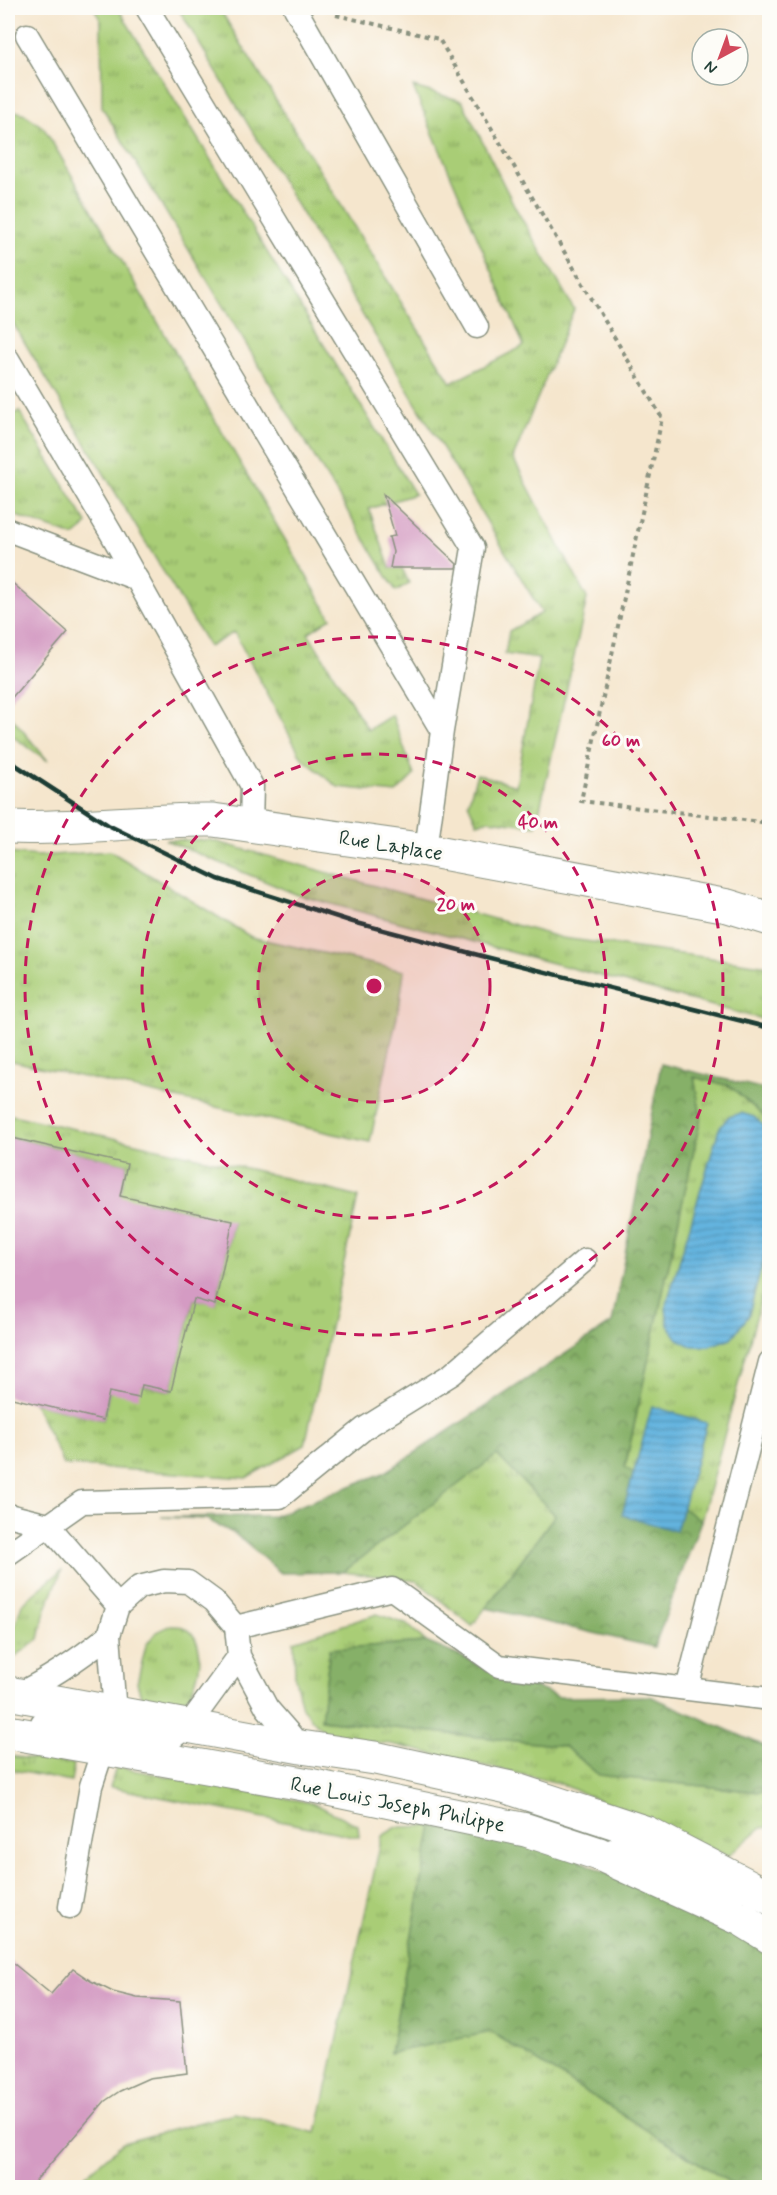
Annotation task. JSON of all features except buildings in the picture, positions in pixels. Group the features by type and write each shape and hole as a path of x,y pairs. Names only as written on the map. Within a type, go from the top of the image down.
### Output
{"main road":[{"name":"Rue Laplace","path":"8,827 108,825 177,819 213,820 426,850 728,906 770,919"},
{"name":"Rue Louis Joseph Philippe","path":"12,1694 109,1731 309,1785 526,1830 599,1854 741,1919 769,1937"},
{"name":"Rue Louis Joseph Philippe","path":"8,1731 109,1731 188,1726 375,1758 507,1787 647,1833 759,1892"}],"lane":[{"path":"147,8 473,548 442,731 426,850"},
{"path":"294,8 477,327"},
{"path":"27,35 442,731"},
{"path":"8,359 137,579 252,786 251,825"},
{"path":"8,530 137,579"},
{"path":"8,1554 82,1502 280,1497 365,1428 452,1374 585,1260"},
{"path":"687,1689 770,1362"},
{"path":"8,1515 48,1525 118,1606"},
{"path":"70,1907 91,1786 109,1731 109,1635 118,1606 139,1587 164,1581 188,1582 214,1601 237,1627 239,1656 267,1708 301,1747"},
{"path":"237,1627 392,1589 499,1666 770,1699"},
{"path":"12,1694 38,1684 81,1657 109,1635"},
{"path":"188,1726 239,1656"},
{"path":"599,1854 622,1847 715,1888 735,1894 759,1892"},
{"path":"759,1892 749,1901 754,1917 769,1937"}],"path":[{"path":"327,13 439,39 662,418 581,801 770,823"}],"green space":[{"path":"94,8 118,8 415,494 369,509 390,568 402,568 409,583 396,591 102,107 101,21"},
{"path":"178,8 219,8 451,383 524,346 413,87 462,101 516,209 574,309 513,458 587,598 536,826 489,820 477,823 468,803 477,774 516,786 539,659 505,654 509,631 542,613"},
{"path":"8,110 23,113 44,128 331,618 308,633 368,730 392,715 414,775 396,793 338,787 302,758 234,632 209,647 8,315"},
{"path":"19,411 87,523 73,536 8,513 8,419"},
{"path":"8,713 48,761 8,733"},
{"path":"165,840 210,840 562,938 769,966 769,1021 298,895"},
{"path":"110,851 251,937 404,971 400,1002 370,1142 8,1060 8,853 39,856"},
{"path":"661,1064 769,1090 769,1121 730,1086 694,1077 701,1117 625,1467 701,1521 654,1647 486,1608 555,1515 497,1455 343,1572 281,1573 235,1534 206,1519 161,1517 274,1516 386,1472 612,1323"},
{"path":"694,1077 730,1086 769,1121 769,1131 754,1117 719,1129 666,1306 668,1325 748,1317 769,1239 769,1270 701,1521 625,1468 701,1117"},
{"path":"8,1114 254,1170 358,1197 305,1445 246,1478 64,1465 34,1403 103,1420 109,1392 142,1385 171,1391 194,1299 215,1304 233,1222 148,1202 134,1257 108,1250 127,1164 8,1137"},
{"path":"497,1454 555,1515 472,1626 417,1581 343,1572"},
{"path":"62,1570 45,1611 39,1639 8,1662 8,1625 15,1626 22,1604"},
{"path":"377,1614 408,1625 426,1642 330,1649 321,1720 564,1746 599,1775 769,1793 769,1827 761,1828 728,1856 559,1783 391,1744 329,1738 302,1708 295,1678 294,1641"},
{"path":"169,1626 183,1627 192,1634 198,1645 200,1658 198,1672 194,1685 179,1706 166,1710 154,1710 141,1696 137,1683 146,1645 156,1632"},
{"path":"426,1642 558,1697 650,1696 769,1748 769,1793 599,1775 564,1746 321,1720 330,1649"},
{"path":"8,1756 74,1764 71,1782 8,1769"},
{"path":"116,1767 312,1803 358,1825 359,1837 110,1787"},
{"path":"432,1826 390,2053 491,2032 737,2187 71,2188 123,2143 235,2113 317,2133 382,1836 397,1827"},
{"path":"432,1826 558,1850 755,1943 769,1954 769,2187 737,2187 491,2032 390,2053"}],"water":[{"path":"741,1113 754,1117 769,1131 769,1239 748,1317 731,1338 709,1346 691,1346 678,1339 668,1325 666,1306 719,1129 728,1117"},
{"path":"652,1406 707,1423 676,1531 622,1515"}],"railway":[{"path":"8,760 108,825 218,879 353,922 770,1028"}]}
